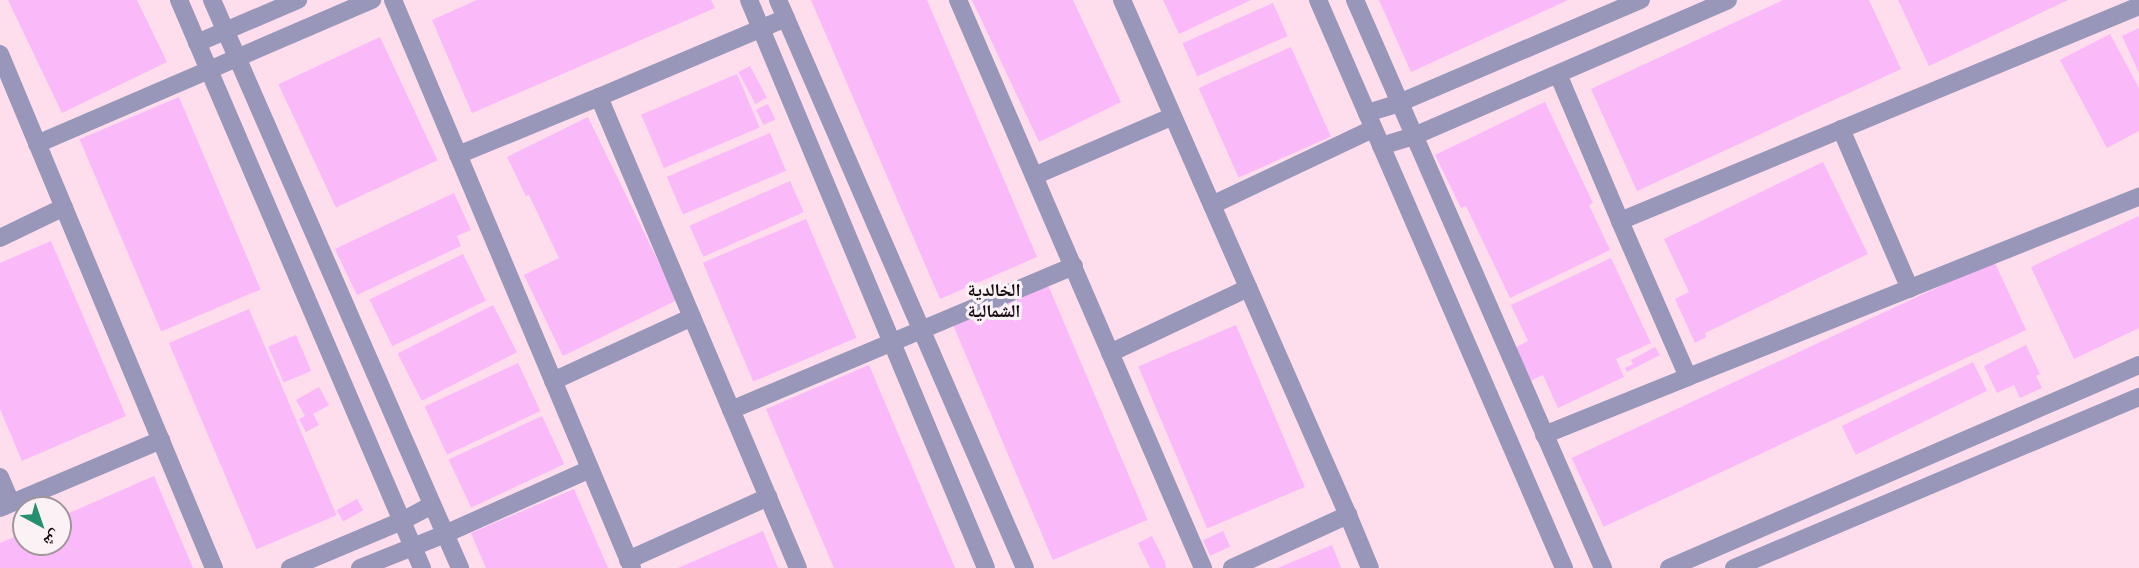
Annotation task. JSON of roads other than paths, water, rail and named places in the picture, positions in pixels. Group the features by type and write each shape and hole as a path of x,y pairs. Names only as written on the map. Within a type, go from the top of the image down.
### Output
{"street":[{"path":"179,0 422,568"},
{"path":"212,0 460,568"},
{"path":"197,43 298,0"},
{"path":"37,144 372,0"},
{"path":"393,0 630,564 768,497"},
{"path":"749,0 986,568"},
{"path":"778,0 1025,568"},
{"path":"958,0 1203,568"},
{"path":"1122,0 1370,568"},
{"path":"1318,0 1564,568"},
{"path":"1354,0 1603,568"},
{"path":"1212,205 1370,121 1399,103 1641,0"},
{"path":"1381,146 1414,136 1728,0"},
{"path":"1620,221 2139,6"},
{"path":"458,155 786,18"},
{"path":"0,54 214,568"},
{"path":"1558,74 1688,377"},
{"path":"599,97 798,568"},
{"path":"1034,176 1173,116"},
{"path":"1841,129 1910,289"},
{"path":"1544,435 2139,197"},
{"path":"0,238 64,207"},
{"path":"731,410 1074,266"},
{"path":"1110,353 1248,288"},
{"path":"554,381 692,317"},
{"path":"1669,568 2139,365"},
{"path":"1734,568 2139,397"},
{"path":"0,477 5,506 161,440"},
{"path":"360,568 445,534 590,469"},
{"path":"290,568 402,521 432,505"},
{"path":"1232,568 1348,515"}],"district":[{"name":"الخالدية الشمالية","path":"994,301"}]}
